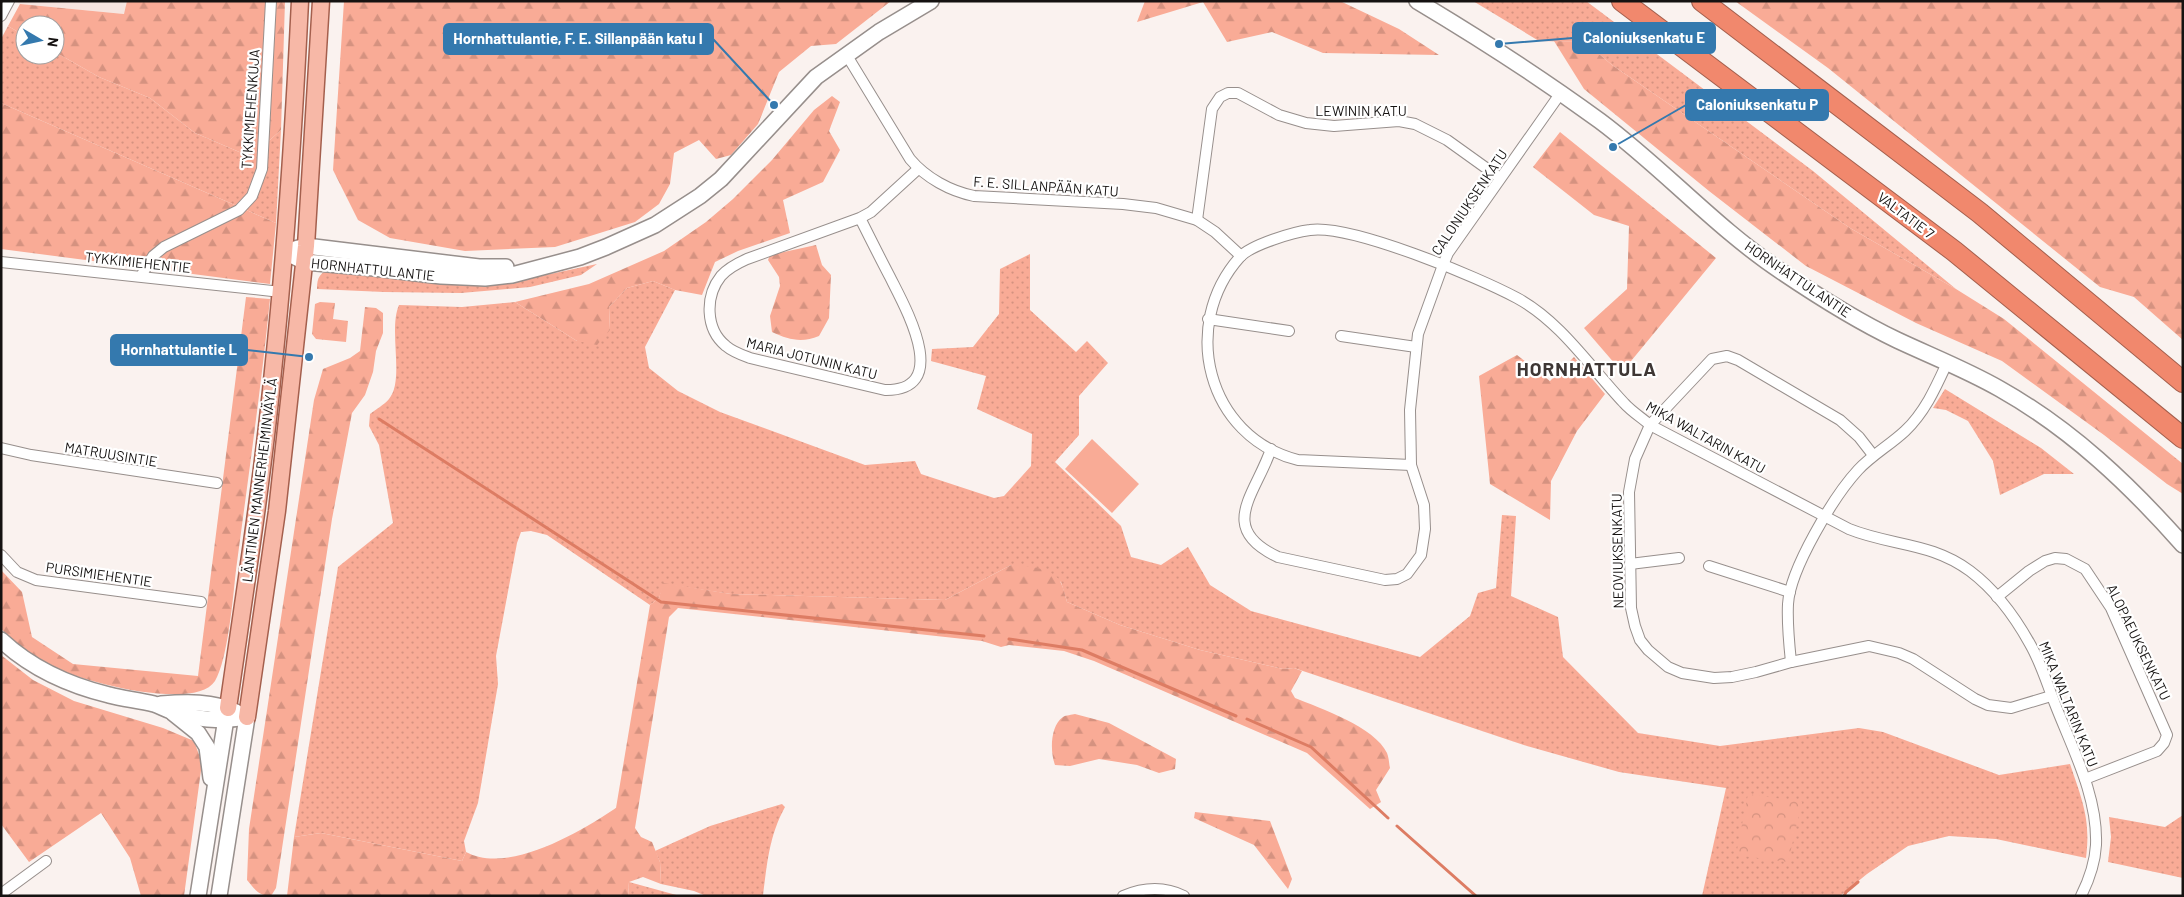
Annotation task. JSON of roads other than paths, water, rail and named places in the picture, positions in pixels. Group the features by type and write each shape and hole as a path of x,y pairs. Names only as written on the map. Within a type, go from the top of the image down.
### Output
{"highway":[{"name":"VALTATIE 7","path":"1622,1 1954,251 2183,438"},
{"path":"1702,1 1980,213 2183,382"}],"main road":[{"name":"LÄNTINEN MANNERHEIMINVÄYLÄ","path":"227,715 255,522 273,373 285,252 300,1"},
{"name":"LÄNTINEN MANNERHEIMINVÄYLÄ","path":"247,717 277,511 305,254 321,1"}],"street":[{"path":"1,16 9,1"},
{"name":"TYKKIMIEHENKUJA","path":"141,276 153,256 164,247 239,210 252,196 262,169 271,1"},
{"name":"HORNHATTULANTIE","path":"285,252 305,254 374,268 441,276 485,278 512,275 606,247 655,225 700,196 721,180 787,106 816,77 846,54 931,1"},
{"name":"HORNHATTULANTIE","path":"1417,1 1460,27 1600,122 1745,245 1781,272 1841,310 1895,339 1947,362 2000,389 2044,417 2081,444 2120,477 2183,545"},
{"name":"F. E. SILLANPÄÄN KATU","path":"846,54 910,159 918,169 952,190 974,196 1123,204 1156,208 1197,220 1215,232 1241,256"},
{"name":"LEWININ KATU","path":"1197,220 1212,109 1220,97 1228,94 1238,93 1279,115 1318,125 1399,121 1414,124 1448,140 1500,178"},
{"name":"CALONIUKSENKATU","path":"1271,449 1245,507 1243,518 1246,532 1253,541 1265,551 1278,557 1386,580 1397,579 1407,574 1421,555 1426,529 1424,505 1410,464 1410,410 1416,347 1448,253 1560,94"},
{"name":"MARIA JOTUNIN KATU","path":"860,218 913,323 920,354 917,374 912,382 904,388 885,390 750,358 736,353 719,339 713,328 709,307 715,285 730,267 860,218 871,212 918,169"},
{"name":"MIKA WALTARIN KATU","path":"1410,464 1298,460 1283,456 1271,449 1238,423 1220,399 1210,370 1207,353 1208,319 1221,287 1241,256 1270,240 1311,230 1346,232 1443,265 1502,290 1534,308 1582,354 1625,405 1650,424 1825,517 1863,535 1939,552 1969,570 1997,597 2031,645 2084,779 2094,820 2096,846 2093,866 2081,896"},
{"name":"TYKKIMIEHENTIE","path":"1,262 272,291"},
{"path":"1208,319 1289,331"},
{"path":"1341,336 1416,347"},
{"name":"NEOVIUKSENKATU","path":"1873,455 1840,420 1727,356 1712,359 1650,424 1635,459 1630,478 1629,520 1632,608 1640,640 1648,650 1668,667 1697,676 1723,677 1756,672 1791,662 1869,646 1898,653 1913,659 1975,699 1988,704 2011,708 2051,696"},
{"path":"1791,662 1788,632 1790,592 1802,561 1844,486 1873,455 1905,431 1919,416 1930,399 1947,362"},
{"name":"MATRUUSINTIE","path":"1,448 31,455 217,483"},
{"name":"PURSIMIEHENTIE","path":"1,555 17,572 36,580 201,602"},
{"path":"1630,564 1679,558"},
{"name":"ALOPAEUKSENKATU","path":"1997,597 2029,571 2045,561 2055,558 2066,559 2085,569 2111,608 2167,736 2157,751 2084,779"},
{"path":"1709,566 1790,592"},
{"path":"1,640 16,654 40,670 69,683 108,695 155,704 193,702 227,715"},
{"path":"155,704 172,712 198,733 207,747 213,798"},
{"path":"172,712 247,717"},
{"name":"LÄNTINEN MANNERHEIMINVÄYLÄ","path":"198,896 227,715"},
{"name":"LÄNTINEN MANNERHEIMINVÄYLÄ","path":"219,896 247,717"},
{"path":"1,894 46,861"},
{"path":"1123,896 1140,890 1158,889 1184,896"}],"waterway":[{"path":"379,419 661,602 984,636"},
{"path":"1009,639 1082,650 1236,716"},
{"path":"1247,719 1311,747 1388,818"},
{"path":"1397,826 1476,896"},
{"path":"1844,896 1858,882"}],"place":[{"name":"Caloniuksenkatu E","path":"1499,44"},
{"name":"Hornhattulantie, F. E. Sillanpään katu I","path":"774,105"},
{"name":"Caloniuksenkatu P","path":"1613,147"},
{"name":"Hornhattulantie L","path":"309,357"}],"district":[{"name":"HORNHATTULA","path":"1587,368"}]}
